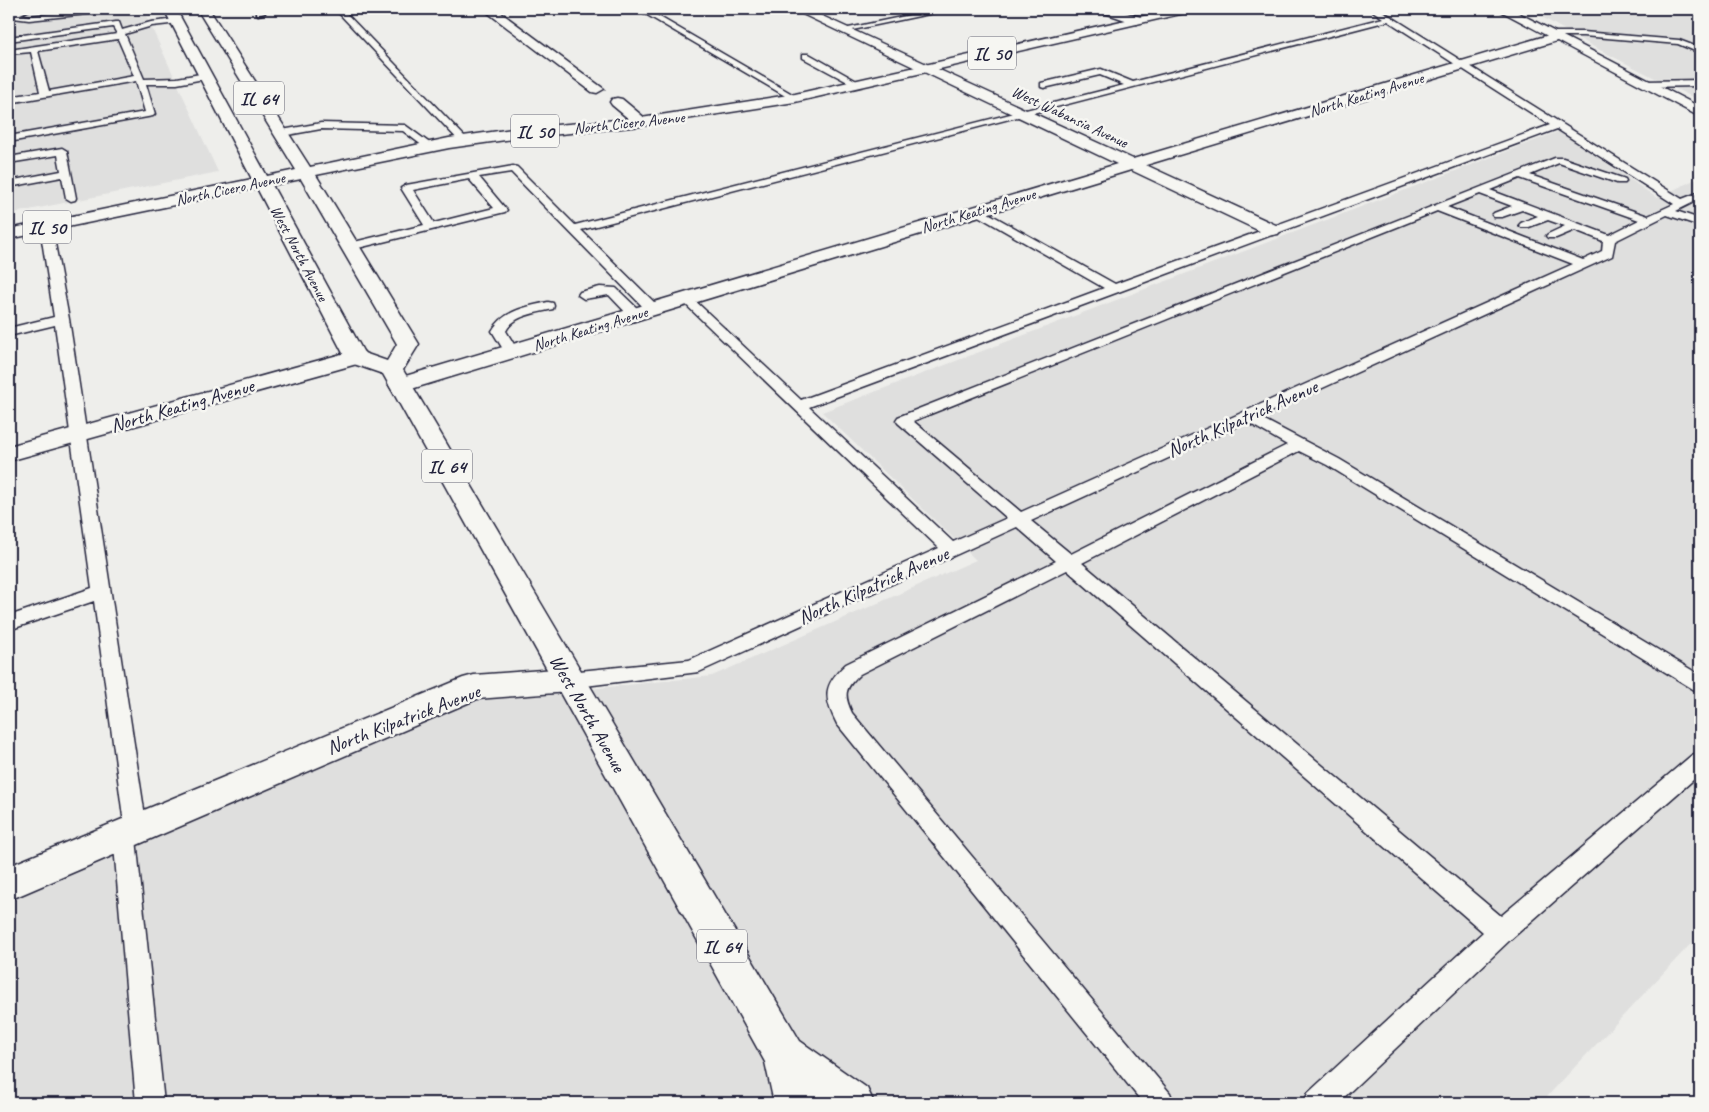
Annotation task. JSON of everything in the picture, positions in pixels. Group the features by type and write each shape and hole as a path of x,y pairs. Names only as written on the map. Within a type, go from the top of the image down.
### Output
{"main road":[{"name":"West North Avenue","path":"170,9 356,357"},
{"name":"IL 64","path":"203,9 282,133 408,344 396,377"},
{"path":"490,9 597,90"},
{"name":"West Wabansia Avenue","path":"798,9 1272,230"},
{"path":"1103,9 1137,20"},
{"name":"North Cicero Avenue","path":"9,234 464,141 520,133 641,122 795,98 1189,9"},
{"path":"1503,9 1700,113"},
{"name":"North Keating Avenue","path":"396,377 512,351 1461,65 1553,35"},
{"path":"617,102 641,122"},
{"path":"356,357 396,377"},
{"name":"North Keating Avenue","path":"9,454 356,357"},
{"name":"West North Avenue","path":"396,377 785,1056 796,1103"},
{"name":"North Kilpatrick Avenue","path":"9,883 474,687 569,680"},
{"name":"West North Avenue","path":"785,1056 852,1103"}],"lane":[{"path":"29,9 17,13 16,16 29,18 108,9"},
{"path":"9,24 108,9"},
{"path":"338,9 464,141"},
{"path":"641,9 795,98"},
{"path":"843,30 948,9"},
{"path":"1374,9 1682,204"},
{"path":"572,229 1389,19"},
{"path":"9,52 121,34 151,24 176,21"},
{"path":"9,39 116,24 140,80 150,114 9,139"},
{"path":"1553,35 1583,34 1679,42 1700,50"},
{"path":"34,48 44,94"},
{"path":"806,56 858,84"},
{"path":"1044,85 1101,72 1132,85"},
{"path":"9,100 140,80 177,81 206,76"},
{"path":"1645,84 1700,83"},
{"path":"800,405 1558,125"},
{"path":"282,133 321,126 406,128 430,147"},
{"path":"9,160 62,151 71,198"},
{"path":"1501,932 903,420 1559,160 1621,181"},
{"path":"431,227 406,188 472,174 513,169 654,309"},
{"path":"9,184 65,173"},
{"path":"350,246 501,210 472,174"},
{"path":"1521,175 1649,220"},
{"path":"1480,190 1609,239 1700,195"},
{"path":"1498,215 1522,206"},
{"path":"1438,207 1536,243 1583,264"},
{"path":"977,211 1114,289"},
{"path":"1666,211 1700,223"},
{"path":"1525,225 1548,216"},
{"path":"1552,236 1574,226"},
{"path":"46,227 62,320 101,592 130,832 150,1103"},
{"name":"North Kilpatrick Avenue","path":"569,680 692,667 1608,253 1609,239"},
{"path":"584,295 600,291 612,291 634,314"},
{"path":"686,299 951,550"},
{"path":"512,351 499,331 501,325 509,318 548,306"},
{"path":"9,332 62,320"},
{"path":"1247,416 1341,467 1700,684"},
{"path":"1160,1103 844,718 836,703 836,690 841,680 853,669 1299,445"},
{"path":"9,623 101,592"},
{"path":"1318,1103 1501,932 1700,761"}],"shaded area":[{"path":"9,9 143,9 218,172 9,214"},
{"path":"1528,9 1700,9 1700,101 1594,47"},
{"path":"1560,131 1657,198 1700,177 1700,934 1541,1103 9,1103 9,898 467,702 712,676 976,560 822,412"}],"railway":[{"path":"1684,9 1700,14"}]}
